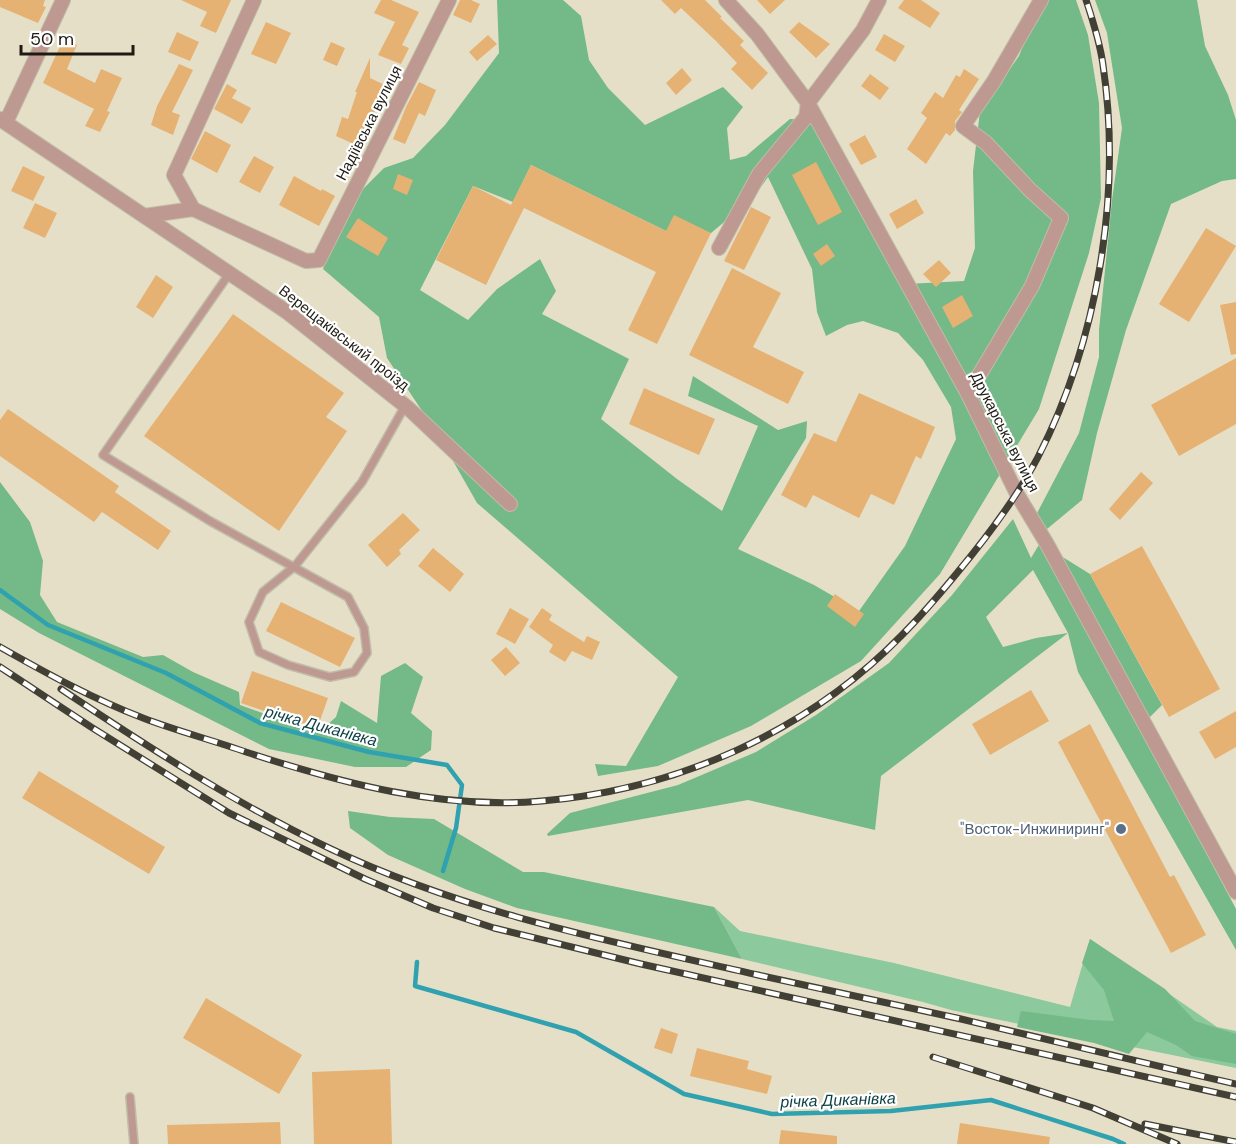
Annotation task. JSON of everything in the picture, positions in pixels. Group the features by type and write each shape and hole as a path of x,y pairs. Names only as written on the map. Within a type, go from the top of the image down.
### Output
{"street":[{"path":"3,121 63,0"},
{"path":"144,216 193,209 174,175 254,0"},
{"name":"Надіївська вулиця","path":"193,209 306,261 319,260 449,0"},
{"name":"Друкарська вулиця","path":"726,0 757,34 808,103 968,394 1017,494 1047,544 1236,892"},
{"path":"719,248 759,174 806,117 808,103 862,30 879,0"},
{"path":"968,394 1032,286 1061,218 1030,190 986,143 963,126 994,81 1041,0"},
{"name":"Верещаківський проїзд","path":"3,121 286,312 405,406 510,504"}],"lane":[{"path":"229,274 103,455 210,521 295,566 348,597 364,628 366,653 354,672 330,677 288,665 259,652 249,622 263,592 295,566 363,482 405,406"},
{"path":"130,1097 134,1144"}],"green space":[{"path":"497,0 563,0 581,16 589,60 608,88 645,125 723,87 743,107 727,128 730,160 746,156 790,119 817,120 907,284 964,281 975,248 973,171 980,111 1019,56 1041,0 1076,0 1088,35 1099,103 1101,198 1089,253 1039,409 940,574 861,661 751,726 658,766 598,776 595,764 626,766 678,677 477,503 440,438 387,358 379,317 323,269 347,205 384,168 413,158 445,125 499,53","holes":["531,165 666,231 711,233 753,198 768,177 812,269 817,312 826,336 847,325 863,321 898,333 923,360 951,407 956,439 905,546 859,611 814,585 738,549 806,438 807,421 778,430 693,376 688,396 758,426 722,511 601,419 629,359 542,314 556,291 540,259 497,289 468,320 420,290 473,186 513,202"]},
{"path":"1095,0 1197,0 1205,46 1228,95 1236,120 1236,179 1222,181 1171,204 1126,330 1097,433 1082,500 1041,534 1035,517 1079,433 1099,357 1099,330 1112,200 1122,128 1107,33"},
{"path":"0,482 30,522 43,561 40,595 57,622 143,657 163,655 193,672 239,692 240,705 318,733 336,717 341,701 377,723 381,676 405,663 423,677 411,713 432,731 431,750 406,767 355,767 269,749 39,633 0,609"},
{"path":"1013,519 1031,558 1040,543 1090,574 1162,705 1140,727 1236,909 1236,950 1078,672 1068,633 881,776 875,830 748,800 548,836 547,834 570,813 678,785 756,752 816,715 889,663 952,595","holes":["1033,570 1068,633 1036,638 1003,647 986,617"]},
{"path":"348,811 390,817 434,819 523,872 544,872 714,907 742,959 517,908 465,889 388,855 350,828"},
{"path":"714,907 740,931 894,963 1070,1007 1090,939 1217,1027 1236,1031 1236,1068 951,1010 742,959"},
{"path":"1090,939 1165,989 1195,1021 1236,1034 1236,1064 1192,1056 1176,1045 1147,1032 1129,1054 1094,1043 1017,1027 1021,1011 1114,1021 1104,990 1082,963"}],"building":[{"path":"0,0 45,0 43,6 46,7 38,23 0,7"},
{"path":"181,0 231,0 216,33 200,26 207,12"},
{"path":"381,0 391,0 419,12 402,45 409,48 401,64 378,55 395,22 374,13"},
{"path":"460,0 471,0 480,4 471,23 453,15"},
{"path":"661,0 705,0 744,41 740,45 768,73 752,90 731,69 737,63 716,41 681,8 675,14"},
{"path":"757,0 785,0 770,14"},
{"path":"904,0 921,0 940,13 930,28 898,8"},
{"path":"266,22 291,33 276,64 251,54"},
{"path":"799,22 830,44 816,58 789,32"},
{"path":"177,32 199,42 190,61 168,52"},
{"path":"884,34 905,46 895,62 875,50"},
{"path":"488,35 497,44 477,61 469,52"},
{"path":"64,38 77,45 67,69 95,83 101,69 122,78 100,132 85,126 94,109 43,83"},
{"path":"331,42 345,48 337,66 323,60"},
{"path":"370,58 370,78 385,85 370,122 367,121 358,146 336,136 342,117 348,119 357,92 355,92"},
{"path":"179,64 193,70 172,112 180,115 173,135 151,125 157,106"},
{"path":"682,68 692,80 676,95 666,83"},
{"path":"964,69 979,79 959,110 962,112 955,121 955,130 950,136 946,133 926,164 907,149 927,118 921,113 935,92 943,98 956,75 960,77"},
{"path":"870,74 889,88 880,100 861,86"},
{"path":"419,82 436,90 425,116 419,113 405,144 393,139"},
{"path":"227,84 237,90 232,98 251,108 242,124 214,109"},
{"path":"205,131 231,145 217,173 191,159"},
{"path":"865,135 877,157 861,165 849,144"},
{"path":"254,156 274,167 260,193 239,182"},
{"path":"816,162 842,212 818,225 792,175"},
{"path":"531,165 666,231 674,215 711,233 657,344 628,330 656,272 524,208 486,285 436,260 473,186 511,205"},
{"path":"23,166 45,177 33,201 11,191"},
{"path":"398,174 413,180 407,195 393,189"},
{"path":"294,176 335,196 319,226 279,205"},
{"path":"916,199 924,213 897,229 889,214"},
{"path":"35,203 57,213 45,238 23,228"},
{"path":"751,207 771,217 744,270 724,261"},
{"path":"358,218 388,238 378,256 346,237"},
{"path":"1206,228 1236,246 1189,322 1159,304"},
{"path":"827,244 835,256 821,266 813,254"},
{"path":"939,260 951,273 936,287 923,274"},
{"path":"732,268 781,293 753,347 804,372 788,404 689,355"},
{"path":"156,275 173,287 153,318 136,307"},
{"path":"962,295 973,316 953,328 942,307"},
{"path":"1236,302 1236,354 1231,355 1220,305"},
{"path":"233,314 344,393 326,417 347,431 279,531 144,436"},
{"path":"1236,358 1236,424 1179,456 1151,405"},
{"path":"644,388 715,419 699,455 629,424"},
{"path":"859,393 935,427 921,459 916,456 894,505 871,494 859,518 813,495 806,508 781,495 814,433 836,442"},
{"path":"8,409 119,486 115,492 171,531 158,550 102,512 94,522 0,456 0,420"},
{"path":"1141,472 1153,483 1120,520 1109,509"},
{"path":"403,513 420,530 399,550 401,554 387,567 368,545"},
{"path":"1142,546 1220,689 1169,717 1090,574"},
{"path":"433,548 464,574 450,592 418,566"},
{"path":"835,594 864,614 855,627 827,606"},
{"path":"281,602 355,638 340,667 266,631"},
{"path":"510,608 529,619 515,644 496,634"},
{"path":"542,608 552,615 549,620 584,642 587,636 600,642 592,660 572,651 565,662 549,652 553,645 529,627"},
{"path":"506,647 520,663 505,676 491,660"},
{"path":"252,671 328,698 317,729 241,703"},
{"path":"1031,690 1049,721 990,755 972,724"},
{"path":"1236,711 1236,747 1215,759 1199,732"},
{"path":"1090,724 1170,877 1174,875 1206,935 1171,953 1058,742"},
{"path":"39,771 165,847 149,874 22,798"},
{"path":"206,998 302,1055 279,1094 183,1038"},
{"path":"661,1028 678,1034 672,1054 654,1048"},
{"path":"697,1048 749,1061 747,1069 772,1076 767,1094 690,1076"},
{"path":"390,1069 392,1144 314,1144 312,1072"},
{"path":"280,1122 281,1144 168,1144 167,1125"},
{"path":"960,1123 1050,1137 1049,1144 957,1144"},
{"path":"781,1130 837,1136 837,1144 779,1144"}],"waterway":[{"name":"річка Диканівка","path":"0,590 48,625 166,673 260,723 369,752 447,765 462,785 456,828 443,871"},
{"name":"річка Диканівка","path":"417,962 415,986 576,1032 684,1094 772,1114 891,1111 991,1100 1124,1144"}],"railway":[{"path":"0,647 88,694 143,718 318,774 392,792 429,798 504,803 592,795 641,784 690,769 736,750 781,727 824,701 864,670 930,605 1011,503 1038,457 1059,412 1090,316 1107,215 1108,114 1102,57 1086,0"},
{"path":"0,667 229,813 365,879 433,908 494,928 641,964 1236,1097"},
{"path":"61,689 227,794 296,832 382,871 434,891 595,938 961,1019 1236,1084"},
{"path":"933,1057 1093,1108 1177,1144"},
{"path":"1145,1124 1236,1142"}],"place":[{"name":"\"Восток-Инжиниринг\"","path":"1121,829"}]}
